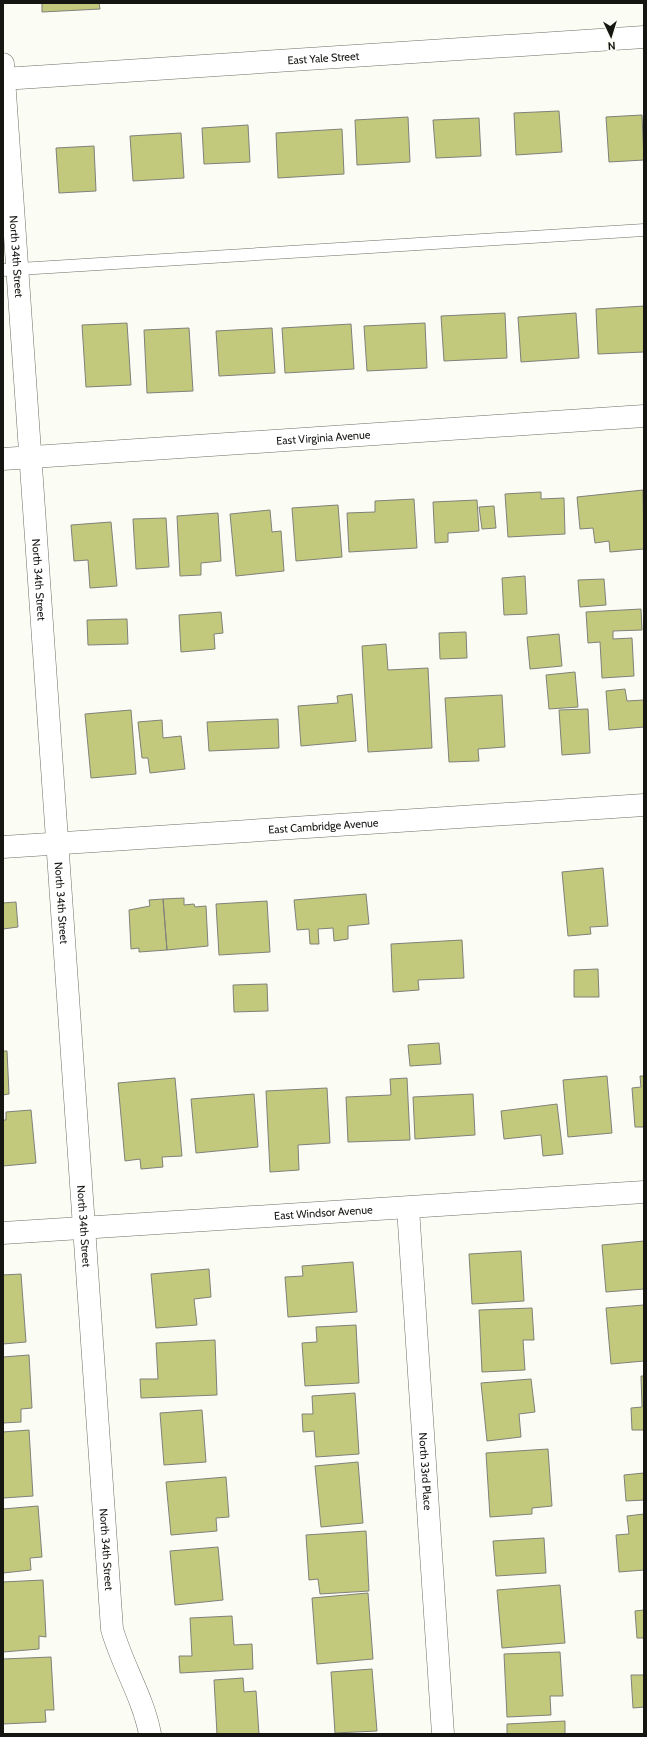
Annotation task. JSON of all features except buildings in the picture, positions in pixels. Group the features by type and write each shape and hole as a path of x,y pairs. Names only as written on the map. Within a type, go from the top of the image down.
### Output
{"street":[{"name":"East Yale Street","path":"3,74 644,37"},
{"name":"North 34th Street","path":"3,74 11,270 31,457 112,1629 118,1650 141,1702 150,1734"},
{"name":"East Virginia Avenue","path":"3,458 644,416"},
{"name":"East Cambridge Avenue","path":"3,847 644,805"},
{"name":"East Windsor Avenue","path":"3,1233 644,1192"},
{"name":"North 33rd Place","path":"408,1208 443,1734"}],"lane":[{"path":"11,270 644,230"}]}
